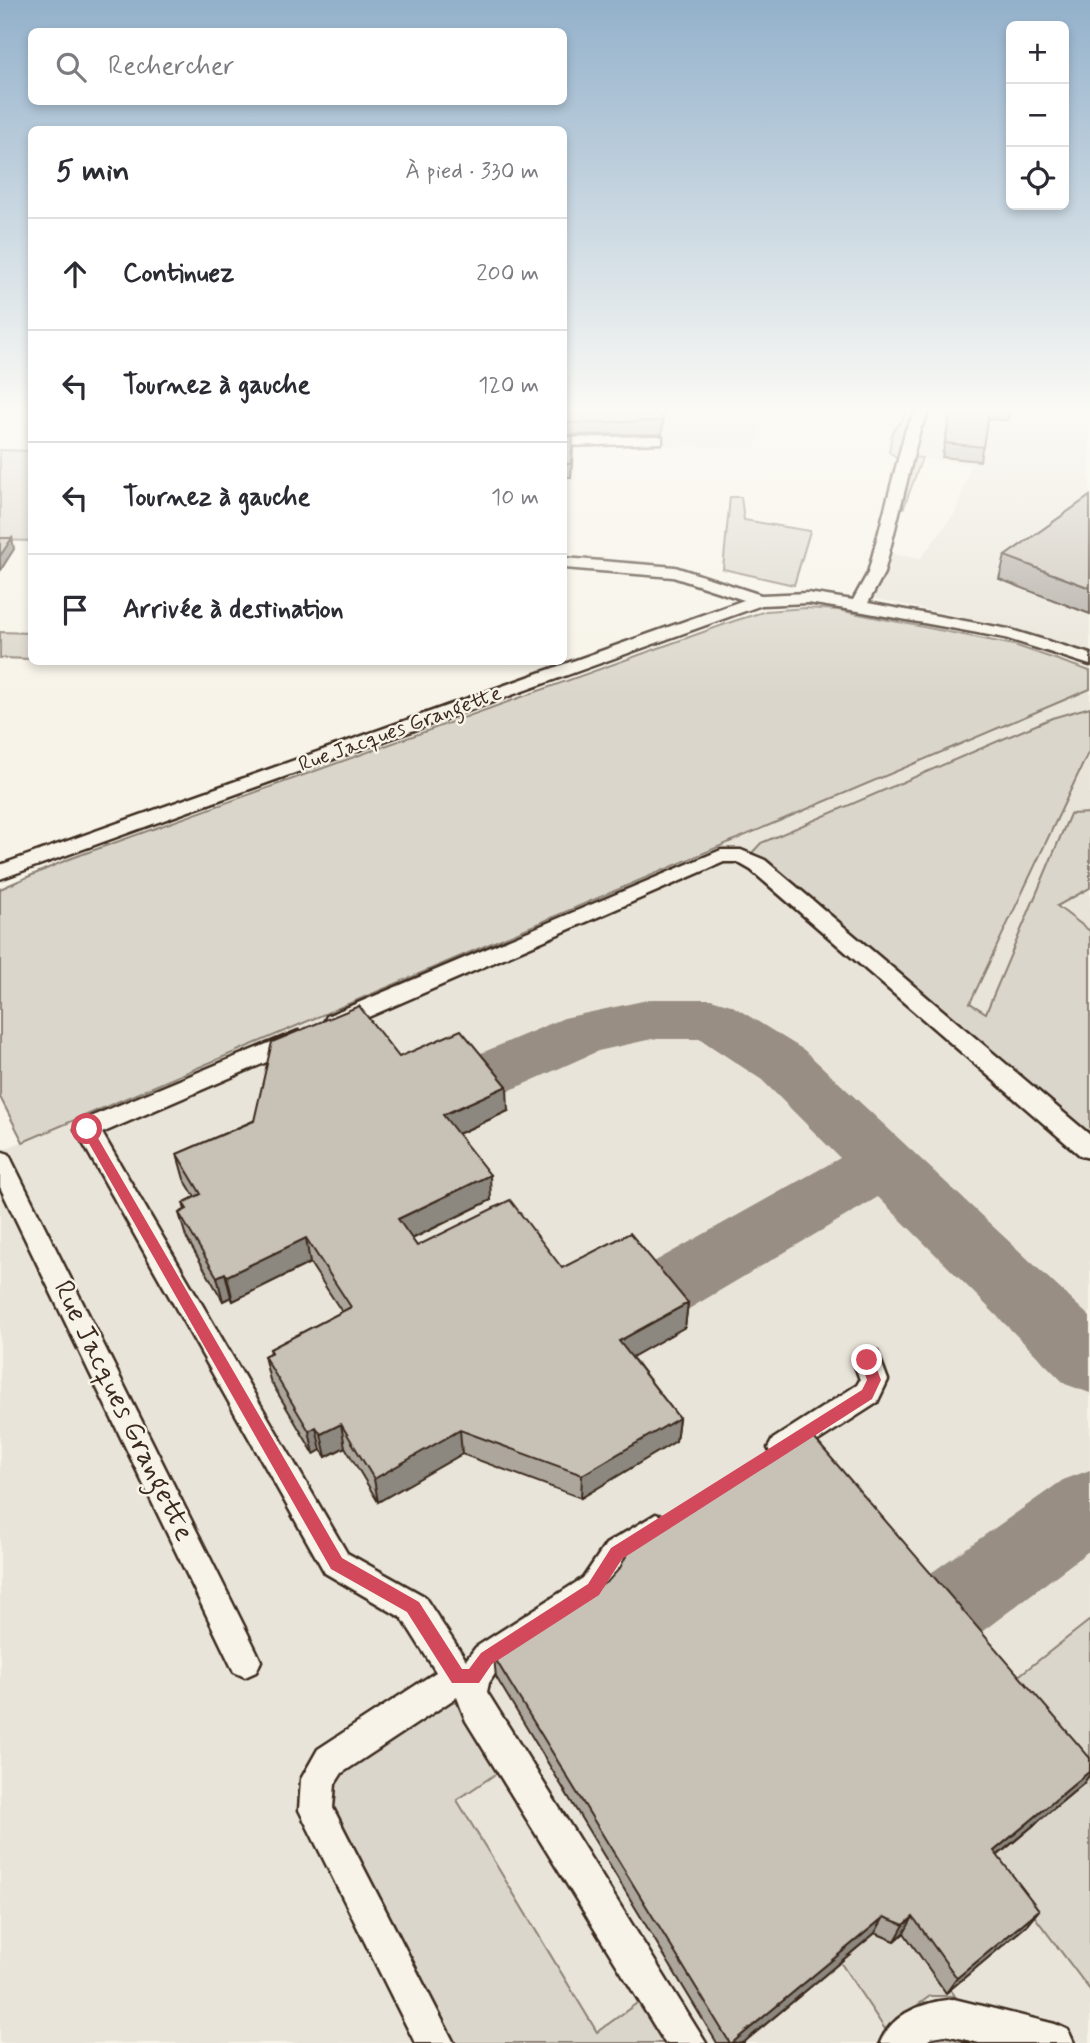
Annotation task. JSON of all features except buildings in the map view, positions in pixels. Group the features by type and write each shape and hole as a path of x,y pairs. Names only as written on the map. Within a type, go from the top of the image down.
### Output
{"street":[{"path":"858,606 876,573 894,504"},
{"path":"567,563 675,572 760,600"},
{"path":"697,578 711,597 699,622"},
{"name":"Rue Jacques Grangette","path":"0,872 760,600 808,598 858,606 1008,634 1090,660"},
{"path":"687,2043 478,1709 466,1677 413,1607 336,1563 87,1129 721,856 741,856 758,865 1090,1149"},
{"name":"Rue Jacques Grangette","path":"0,1161 245,1661"},
{"path":"753,1467 867,1394 874,1380 867,1360"},
{"path":"435,2043 316,1810 318,1779 330,1761 466,1677 487,1658 594,1589 617,1554 685,1510"},
{"path":"899,2043 929,2020 954,2018 1055,2043"}],"shaded area":[{"path":"0,504 28,504 28,541 0,540"},
{"path":"729,504 742,504 744,520 810,531 794,585 723,569"},
{"path":"958,504 1090,504 1090,656 1008,627 867,597 888,553 920,559 955,513"},
{"path":"805,608 838,610 1014,645 1090,671 1090,689 23,1142 0,1097 0,889 69,859 734,621 766,611"},
{"path":"0,632 28,633 28,659 0,658"},
{"path":"1090,689 1090,2043 0,2043 0,1151"},
{"path":"1090,707 1090,749 970,1003 986,1013 1070,814 1090,813 1090,888 1057,906 1090,931 1090,1142 751,854 761,843 1052,718"},
{"path":"1090,1620 1090,1990 992,1860 1083,1784 1002,1689"},
{"path":"451,1694 497,1773 457,1800 597,2032 640,2001 665,2043 449,2043 330,1804 329,1783 344,1763"},
{"path":"909,1928 955,1996 930,1996 885,2029 840,1962 875,1933 895,1941"}],"taxiway":[{"path":"481,1078 585,1033 652,1019 711,1019 783,1065 1090,1362"},
{"path":"658,1293 882,1164"},
{"path":"939,1615 1090,1505"}],"route":[{"path":"87,1129 336,1563 413,1607 458,1677 473,1677 487,1658 594,1589 617,1554 867,1394 874,1380 867,1360"}]}
